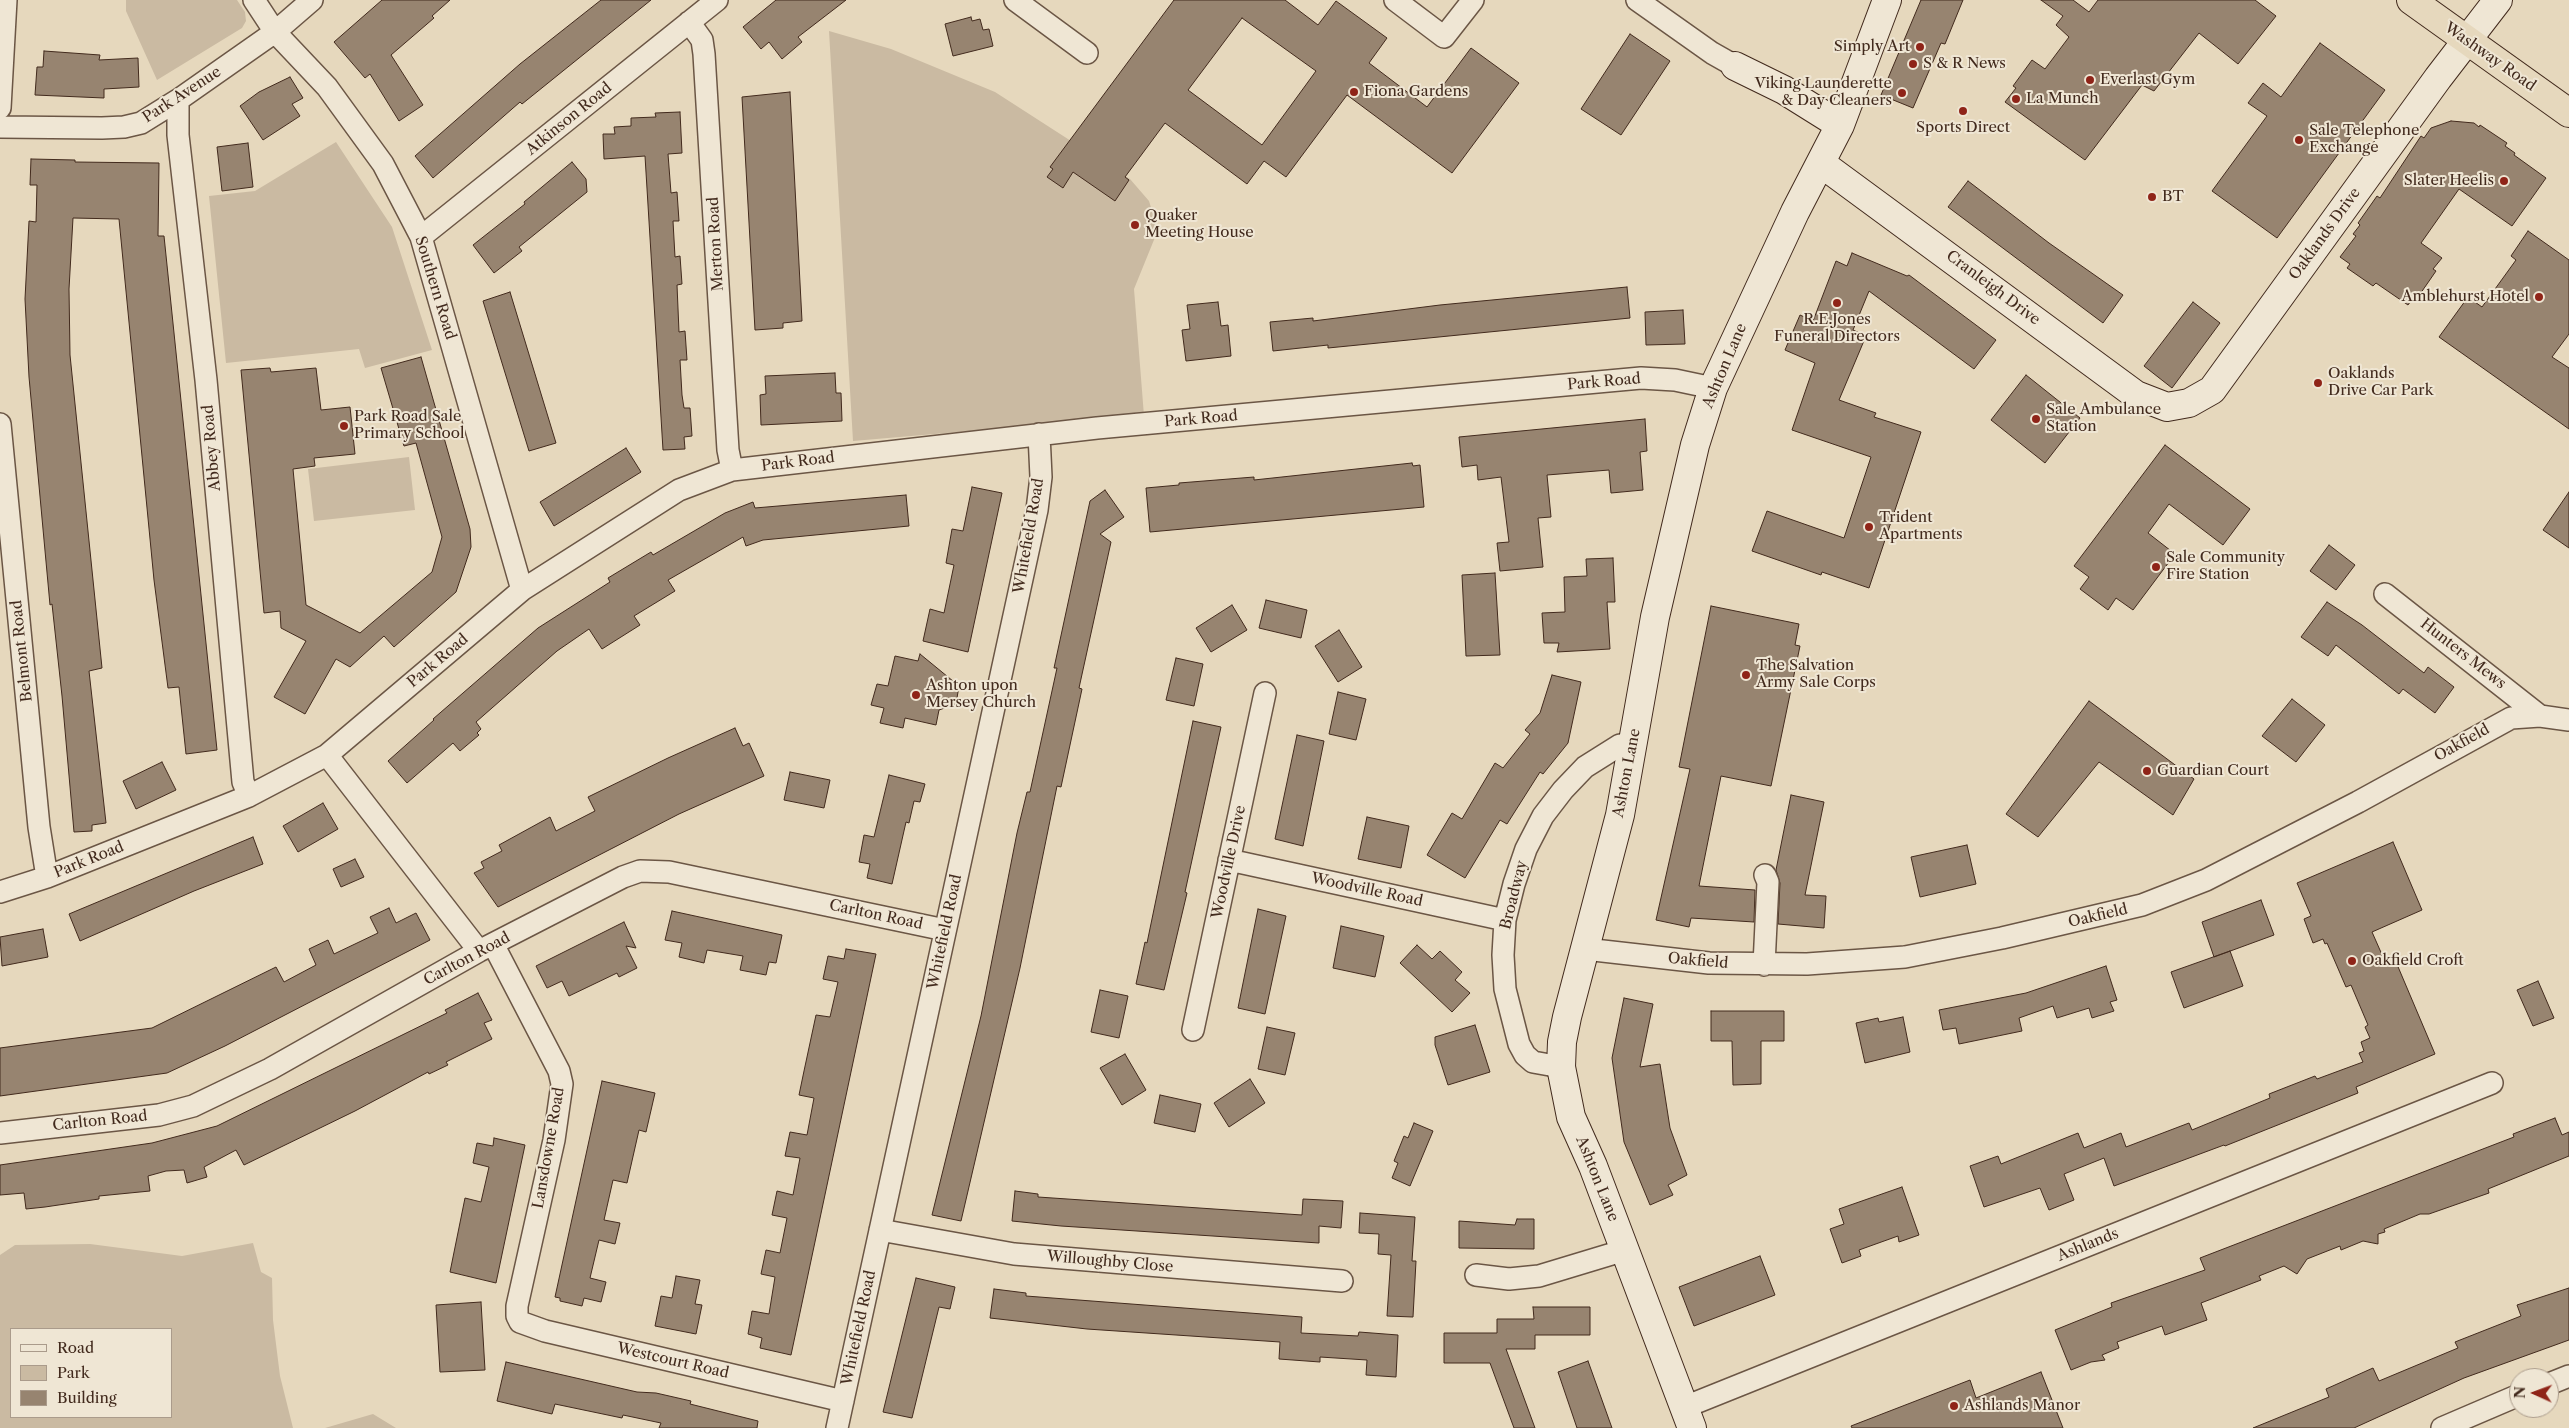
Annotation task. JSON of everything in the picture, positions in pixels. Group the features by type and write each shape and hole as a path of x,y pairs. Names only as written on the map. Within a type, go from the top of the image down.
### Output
{"highway":[{"name":"Washway Road","path":"2411,0 2569,113"}],"main road":[{"name":"Ashton Lane","path":"1688,1418 1593,1166 1571,1117 1561,1067 1566,1017 1620,815 1667,560 1695,446 1713,388 1795,212 1822,164 1840,126 1887,0"},
{"name":"Oaklands Drive","path":"2167,407 2189,403 2212,390 2498,0"},
{"path":"1735,66 1784,90 1840,126"},
{"name":"Cranleigh Drive","path":"1822,164 1926,238 2123,387 2136,396 2167,407"}],"street":[{"path":"0,108 6,0"},
{"name":"Southern Road","path":"254,0 275,32 327,87 383,164 421,237 522,590"},
{"name":"Park Avenue","path":"0,127 124,127 141,122 178,100 275,32 312,0"},
{"name":"Atkinson Road","path":"421,237 717,0"},
{"path":"1014,0 1087,53"},
{"path":"1395,0 1444,37 1473,0"},
{"path":"1637,0 1735,66"},
{"name":"Merton Road","path":"689,22 702,40 704,54 728,450 732,470"},
{"name":"Abbey Road","path":"178,100 178,135 206,380 243,782 249,796"},
{"name":"Park Road","path":"0,892 47,877 249,796 327,755 522,590 679,490 732,470 1039,434 1641,378 1674,380 1713,388"},
{"name":"Belmont Road","path":"0,424 40,827 47,877"},
{"name":"Whitefield Road","path":"838,1428 1037,510 1041,477 1039,434"},
{"name":"Hunters Mews","path":"2385,594 2540,716"},
{"name":"Woodville Drive","path":"1193,1030 1265,693"},
{"name":"Oakfield","path":"1585,950 1709,963 1764,965 1850,962 1913,955 1992,940 2142,905 2206,880 2358,802 2497,723 2511,718 2540,716 2569,720"},
{"name":"Broadway","path":"1561,1067 1533,1062 1525,1055 1519,1044 1506,989 1503,955 1505,920 1526,849 1543,816 1585,767 1602,754 1620,745 1632,746"},
{"name":"Lansdowne Road","path":"327,755 486,948 559,1071 562,1084 554,1140 517,1306"},
{"name":"Woodville Road","path":"1229,860 1505,920"},
{"name":"Carlton Road","path":"0,1133 159,1115 193,1106 270,1069 486,948 623,877 640,871 654,870 945,930"},
{"path":"1764,965 1768,882 1765,875"},
{"name":"Ashlands","path":"1688,1418 2492,1083"},
{"name":"Willoughby Close","path":"880,1230 1014,1254 1342,1281"},
{"path":"1476,1275 1509,1279 1540,1276 1625,1250"},
{"name":"Westcourt Road","path":"517,1306 517,1316 528,1326 843,1401"},
{"path":"2442,1428 2509,1399"}],"green space":[{"path":"126,0 237,0 245,12 246,21 242,28 157,80 126,11"},
{"path":"829,31 891,49 995,92 1130,179 1149,201 1158,230 1134,289 1144,416 853,441"},
{"path":"336,142 392,227 432,350 365,368 359,349 226,363 209,196 255,191"},
{"path":"409,457 415,510 314,521 308,469"},
{"path":"253,1243 261,1272 272,1278 273,1320 280,1376 293,1428 0,1428 0,1255 15,1245 90,1244 182,1256"},
{"path":"373,1414 396,1428 325,1428"}],"building":[{"path":"382,0 450,0 432,16 434,18 391,55 423,105 399,121 370,74 365,78 334,42"},
{"path":"601,0 651,0 522,104 520,102 433,178 415,156 520,64"},
{"path":"776,0 846,0 798,37 802,42 782,59 769,42 761,49 743,27"},
{"name":"Fiona Gardens","path":"1174,0 1285,0 1318,25 1336,1 1387,38 1369,63 1427,107 1471,48 1519,83 1452,173 1347,95 1286,177 1264,161 1247,184 1165,123 1125,177 1129,180 1115,201 1073,172 1063,188 1047,177 1053,169 1050,167","holes":["1242,18 1316,71 1262,145 1188,90"]},
{"path":"1921,0 1963,0 1945,44 1941,43 1913,108 1881,95"},
{"name":"Everlast Gym","path":"2041,0 2073,0 2089,12 2098,0 2255,0 2276,16 2238,64 2199,33 2154,91 2142,85 2085,160 2005,102 2016,88 2013,86 2032,60 2045,69 2069,37 2056,25 2063,16"},
{"path":"971,17 972,21 980,19 983,30 989,29 993,46 953,56 945,24"},
{"path":"1630,34 1670,61 1621,135 1581,109"},
{"name":"Sale Telephone Exchange","path":"2320,43 2385,90 2277,238 2212,191 2267,116 2248,103 2263,83 2281,97"},
{"path":"44,51 100,55 99,60 138,58 139,87 104,89 104,98 35,95 37,67 43,67"},
{"path":"290,77 303,98 292,104 300,116 263,140 240,106 259,92"},
{"path":"790,92 802,321 783,323 783,328 755,330 742,97"},
{"path":"680,112 682,153 668,154 671,193 677,192 679,221 673,221 675,257 680,256 682,284 677,285 679,332 685,331 687,360 680,360 682,395 684,408 690,408 692,436 684,437 685,449 663,450 645,156 604,159 603,134 615,134 614,127 631,126 631,118 656,117 655,113"},
{"path":"2451,121 2474,123 2479,127 2480,125 2507,143 2505,146 2515,153 2514,155 2546,178 2512,226 2459,189 2421,243 2442,258 2433,269 2436,271 2418,297 2415,295 2408,305 2376,283 2373,286 2347,268 2350,264 2340,257 2356,236 2353,234 2360,225 2358,223 2377,196 2380,198 2421,136 2424,138 2431,128"},
{"path":"248,143 253,187 222,191 217,147"},
{"path":"31,159 75,160 75,162 159,163 158,236 164,236 217,750 186,754 179,687 168,688 154,580 119,219 73,218 69,289 70,355 102,668 89,671 106,823 92,825 92,831 74,832 62,696 52,604 50,605 29,377 25,299 29,221 36,222 37,185 30,185"},
{"path":"572,162 586,179 587,192 519,247 522,251 494,273 473,245 525,204 524,202"},
{"path":"1968,181 2049,243 2123,295 2103,323 1948,207"},
{"path":"2528,231 2569,260 2569,334 2552,357 2569,368 2569,429 2439,337 2468,297 2482,307 2516,260 2511,256"},
{"path":"1852,253 1907,276 1909,275 1996,340 1974,369 1869,291 1853,330 1866,336 1839,400 1876,413 1874,417 1921,432 1869,588 1822,572 1821,575 1752,551 1767,511 1844,538 1871,457 1792,430 1815,363 1785,350 1800,315 1813,321 1836,261 1847,266"},
{"path":"1627,287 1630,318 1328,348 1328,345 1273,351 1270,322 1313,318 1313,321 1440,305"},
{"path":"510,292 556,443 529,451 483,301"},
{"path":"1218,302 1221,326 1228,325 1231,356 1186,361 1182,330 1190,329 1187,305"},
{"path":"2193,302 2220,323 2172,388 2144,366"},
{"path":"1683,310 1685,344 1646,345 1645,312"},
{"path":"421,357 470,529 471,547 456,592 394,647 384,636 350,667 336,659 305,714 274,697 306,641 281,628 280,611 264,613 241,370 270,368 271,372 316,368 321,410 350,407 355,454 314,458 315,466 293,469 306,605 360,633 432,572 442,537 416,443 404,446 381,368"},
{"path":"835,373 836,393 841,393 842,421 761,425 760,395 766,394 765,376"},
{"name":"Sale Ambulance Station","path":"2026,375 2080,418 2045,463 1991,420"},
{"path":"1645,419 1647,451 1640,452 1643,490 1611,493 1609,470 1547,475 1551,517 1538,518 1543,567 1500,571 1497,543 1509,542 1501,477 1478,480 1477,465 1462,467 1459,437"},
{"path":"2165,445 2250,509 2223,545 2169,504 2148,533 2175,554 2133,610 2116,598 2108,610 2080,589 2089,577 2074,566"},
{"path":"626,448 641,472 554,526 540,502"},
{"path":"1412,463 1413,466 1420,465 1424,507 1150,532 1146,488 1179,485 1179,483 1254,477 1254,480"},
{"path":"972,487 1002,493 968,652 923,641 930,609 944,613 954,565 946,563 952,529 963,531"},
{"path":"1105,490 1124,517 1100,534 1111,542 1079,688 1082,689 1061,787 1057,786 1020,968 961,1221 932,1215 981,1016 1017,833 1027,792 1030,792 1057,668 1054,668 1090,501"},
{"path":"2569,492 2569,548 2543,530"},
{"path":"906,495 909,526 763,540 746,546 743,537 668,580 675,591 634,616 640,625 602,649 589,629 557,651 476,722 481,729 477,733 479,735 460,751 453,743 407,783 388,761 433,719 538,628 610,582 608,578 651,552 653,555 725,513 753,502 755,508"},
{"path":"2329,545 2355,565 2336,590 2310,571"},
{"path":"1613,558 1615,602 1607,602 1610,649 1557,652 1559,643 1544,643 1542,613 1565,612 1564,577 1587,576 1586,559"},
{"path":"1495,573 1500,655 1466,656 1462,575"},
{"path":"1266,600 1307,610 1301,638 1259,628"},
{"path":"2327,602 2362,625 2424,673 2428,667 2454,687 2435,713 2403,689 2399,694 2336,645 2328,656 2301,637"},
{"path":"1232,605 1247,630 1211,652 1196,628"},
{"name":"The Salvation Army Sale Corps","path":"1711,606 1799,624 1795,645 1800,646 1771,786 1721,776 1699,886 1755,890 1754,922 1691,918 1689,927 1656,920 1690,769 1679,767"},
{"path":"1339,630 1362,667 1338,682 1315,646"},
{"name":"Ashton upon Mersey Church","path":"920,654 959,686 956,704 939,710 936,725 905,718 903,728 880,723 884,708 871,705 877,684 888,686 895,656 918,661"},
{"path":"1176,658 1203,664 1194,706 1166,700"},
{"path":"1552,675 1581,682 1568,743 1543,774 1540,772 1507,824 1500,820 1465,878 1427,855 1452,813 1462,819 1495,763 1503,768 1530,734 1525,730 1540,713"},
{"path":"1338,692 1366,699 1356,740 1329,734"},
{"path":"2292,699 2325,725 2296,762 2262,736"},
{"name":"Guardian Court","path":"2089,701 2194,779 2173,815 2099,762 2038,837 2006,814"},
{"path":"1193,721 1221,727 1185,892 1187,893 1164,990 1136,984 1145,942 1147,943"},
{"path":"735,728 743,746 749,743 764,776 679,814 498,907 474,873 484,868 481,862 502,851 499,845 550,817 556,831 595,811 588,797"},
{"path":"1297,735 1324,741 1303,846 1275,839"},
{"path":"162,762 176,790 136,809 123,781"},
{"path":"790,772 830,780 824,808 784,800"},
{"path":"889,775 925,784 920,802 914,801 909,823 906,822 892,884 867,878 870,864 859,862 864,835 874,837"},
{"path":"1791,795 1824,802 1805,895 1826,896 1824,928 1778,924 1780,883 1776,870"},
{"path":"323,803 338,829 298,852 283,826"},
{"path":"1367,817 1409,826 1401,868 1358,859"},
{"path":"253,837 263,864 194,891 80,941 69,914"},
{"path":"2393,842 2422,910 2372,932 2387,966 2396,962 2435,1054 2356,1087 2358,1093 2225,1146 2114,1186 2104,1158 2064,1174 2074,1200 2049,1210 2040,1188 1984,1207 1970,1166 1998,1156 2001,1164 2078,1133 2084,1148 2121,1133 2126,1147 2189,1123 2192,1130 2270,1098 2269,1094 2315,1076 2317,1079 2363,1062 2359,1053 2364,1051 2361,1042 2370,1038 2365,1027 2368,1025 2351,985 2346,987 2327,943 2325,944 2323,939 2313,943 2304,919 2311,916 2297,883"},
{"path":"1967,845 1976,884 1920,897 1911,857"},
{"path":"355,859 364,877 341,887 333,869"},
{"path":"2261,900 2274,935 2214,957 2202,922"},
{"path":"389,908 396,923 416,913 430,940 225,1046 167,1073 0,1096 0,1048 152,1028 276,967 284,982 316,965 309,949 328,940 334,954 378,933 370,917"},
{"path":"1258,909 1286,916 1265,1014 1238,1008"},
{"path":"672,911 782,935 776,963 769,962 766,975 740,970 743,956 707,950 704,963 679,957 682,943 665,940"},
{"path":"624,922 636,948 626,946 637,968 619,977 617,973 569,996 562,981 547,988 536,966"},
{"path":"1341,926 1384,936 1375,977 1333,968"},
{"path":"43,929 48,957 2,966 0,937"},
{"path":"1417,945 1432,959 1440,951 1462,972 1455,980 1470,993 1452,1012 1400,963"},
{"path":"846,949 876,954 791,1355 760,1348 762,1338 748,1334 752,1311 769,1314 775,1277 761,1274 766,1250 780,1253 787,1218 772,1215 777,1191 793,1195 800,1158 785,1156 790,1132 807,1135 814,1098 799,1095 816,1015 830,1017 838,982 823,979 828,956 844,959"},
{"path":"2230,951 2243,986 2184,1008 2171,972"},
{"path":"2106,966 2117,1000 2110,1002 2114,1011 2092,1018 2089,1008 2057,1018 2053,1006 2019,1018 2022,1031 1959,1044 1956,1028 1943,1030 1939,1010 2026,993"},
{"path":"2538,981 2554,1018 2533,1026 2517,990"},
{"path":"1100,990 1128,996 1119,1038 1091,1032"},
{"path":"478,993 492,1020 484,1023 492,1039 446,1062 448,1065 429,1074 428,1072 355,1111 244,1165 236,1150 204,1167 207,1177 187,1183 184,1170 166,1171 148,1176 150,1191 99,1196 99,1199 45,1207 26,1209 24,1193 0,1195 0,1165 152,1143 217,1126 447,1013 445,1010"},
{"path":"1624,998 1653,1004 1640,1067 1660,1064 1670,1128 1687,1175 1668,1185 1673,1195 1650,1205 1624,1142 1612,1058"},
{"path":"1711,1011 1784,1011 1784,1041 1761,1041 1761,1084 1733,1085 1732,1041 1711,1041"},
{"path":"1903,1017 1910,1052 1865,1063 1856,1023 1878,1018 1879,1022"},
{"path":"1475,1025 1490,1072 1448,1085 1435,1045 1435,1037"},
{"path":"1267,1027 1295,1033 1285,1075 1258,1069"},
{"path":"1125,1054 1146,1090 1122,1105 1100,1068"},
{"path":"1250,1079 1265,1103 1229,1127 1214,1103"},
{"path":"602,1081 655,1093 646,1132 639,1130 627,1183 613,1180 604,1220 620,1223 615,1244 599,1240 590,1278 606,1282 601,1302 584,1298 582,1306 560,1301 560,1298 555,1297"},
{"path":"1160,1095 1201,1104 1195,1132 1154,1123"},
{"path":"2555,1118 2562,1135 2569,1132 2569,1156 2488,1189 2489,1193 2429,1214 2420,1214 2384,1229 2385,1232 2378,1234 2378,1244 2363,1241 2341,1250 2340,1246 2307,1259 2297,1274 2284,1266 2259,1276 2261,1280 2201,1303 2207,1320 2165,1335 2162,1326 2117,1342 2119,1348 2102,1355 2105,1360 2091,1362 2071,1370 2055,1330 2112,1307 2111,1303 2205,1270 2200,1258 2514,1137 2513,1134"},
{"path":"1414,1123 1433,1131 1410,1186 1392,1178 1398,1163 1394,1161 1404,1136 1408,1138"},
{"path":"494,1138 525,1145 496,1283 450,1272 465,1198 481,1202 489,1167 473,1163 477,1143 493,1146"},
{"path":"1902,1187 1919,1235 1899,1242 1898,1236 1859,1250 1861,1256 1842,1263 1830,1229 1844,1224 1839,1209"},
{"path":"1015,1191 1038,1194 1038,1197 1302,1215 1303,1199 1343,1201 1341,1228 1319,1226 1319,1243 1012,1221"},
{"path":"1360,1213 1415,1217 1412,1261 1416,1261 1413,1317 1387,1316 1391,1255 1378,1254 1379,1234 1359,1233"},
{"path":"1517,1219 1534,1219 1534,1249 1459,1248 1459,1221 1515,1225"},
{"path":"1760,1256 1775,1295 1694,1326 1679,1287"},
{"path":"676,1276 700,1280 695,1304 702,1305 696,1334 655,1326 661,1296 672,1298"},
{"path":"916,1278 955,1287 950,1309 939,1307 912,1418 883,1412"},
{"path":"2569,1288 2569,1340 2464,1378 2354,1428 2253,1428 2329,1397 2326,1389 2373,1368 2379,1381 2458,1348 2455,1342 2521,1316 2517,1305"},
{"path":"994,1289 1026,1293 1026,1296 1302,1317 1301,1333 1358,1336 1359,1332 1398,1335 1396,1377 1366,1375 1367,1360 1320,1357 1320,1362 1279,1359 1280,1342 1087,1329 990,1318"},
{"path":"481,1302 485,1370 440,1372 436,1305"},
{"path":"1533,1307 1590,1307 1590,1335 1535,1335 1535,1349 1506,1349 1535,1428 1514,1428 1490,1363 1444,1363 1444,1333 1497,1333 1497,1319 1534,1319"},
{"path":"1588,1361 1612,1428 1577,1428 1558,1372"},
{"path":"506,1362 637,1392 656,1393 691,1401 690,1404 758,1421 757,1428 659,1428 661,1423 623,1415 622,1418 555,1404 552,1414 497,1401"},
{"path":"2041,1372 2063,1428 1852,1428 1851,1426 1970,1380 1976,1398"}],"place":[{"name":"Simply Art","path":"1920,47"},
{"name":"S & R News","path":"1913,64"},
{"name":"Everlast Gym","path":"2090,80"},
{"name":"Fiona Gardens","path":"1354,92"},
{"name":"Viking Launderette & Day Cleaners","path":"1902,93"},
{"name":"La Munch","path":"2016,99"},
{"name":"Sports Direct","path":"1963,111"},
{"name":"Sale Telephone Exchange","path":"2299,140"},
{"name":"Slater Heelis","path":"2504,181"},
{"name":"BT","path":"2152,197"},
{"name":"Quaker Meeting House","path":"1135,225"},
{"name":"Amblehurst Hotel","path":"2539,297"},
{"name":"R.E.Jones Funeral Directors","path":"1837,303"},
{"name":"Oaklands Drive Car Park","path":"2318,383"},
{"name":"Sale Ambulance Station","path":"2036,419"},
{"name":"Park Road Sale Primary School","path":"344,426"},
{"name":"Trident Apartments","path":"1869,527"},
{"name":"Sale Community Fire Station","path":"2156,567"},
{"name":"The Salvation Army Sale Corps","path":"1746,675"},
{"name":"Ashton upon Mersey Church","path":"916,695"},
{"name":"Guardian Court","path":"2147,771"},
{"name":"Oakfield Croft","path":"2352,961"},
{"name":"Ashlands Manor","path":"1954,1406"}]}
